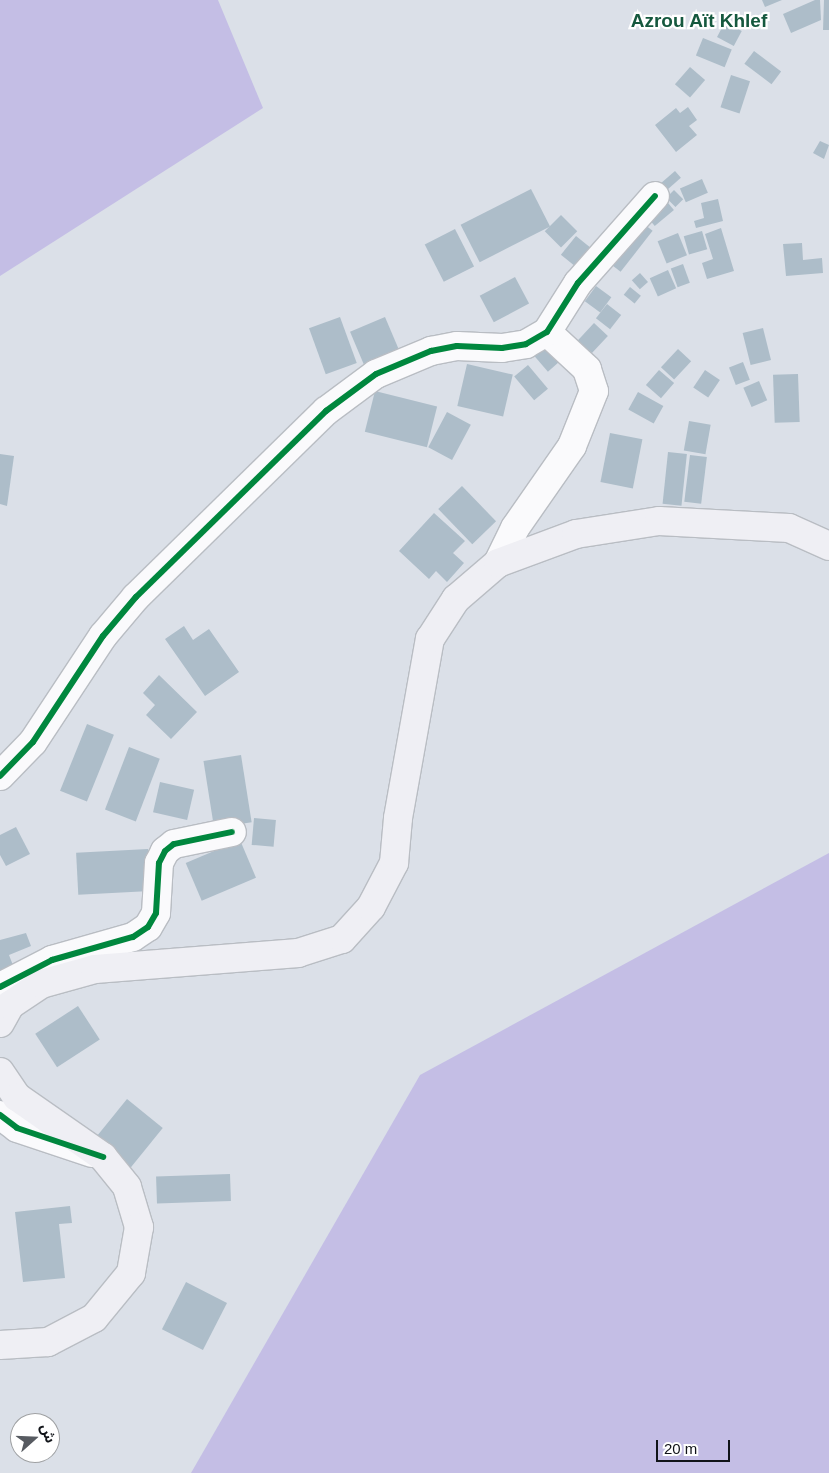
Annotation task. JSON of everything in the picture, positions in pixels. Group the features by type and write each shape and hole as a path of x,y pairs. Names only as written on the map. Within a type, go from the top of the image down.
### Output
{"main road":[{"path":"0,1023 10,1005 42,984 95,969 298,954 342,939 371,907 394,863 398,818 430,639 456,599 498,563 576,534 659,521 789,528 829,546"},
{"path":"0,1072 17,1097 103,1157 128,1187 138,1226 131,1273 94,1318 48,1342 0,1345"}],"street":[{"path":"0,776 33,742 103,636 136,597 326,410 376,374 431,351 457,346 502,348 526,344 547,332 578,283 655,196"},
{"path":"498,563 515,528 572,446 594,391 588,369 547,332"},
{"path":"0,987 52,960 133,938 148,927 156,913 158,863 164,851 174,844 232,832"},
{"path":"0,1115 17,1128 103,1157"}],"shaded area":[{"path":"0,0 218,0 263,108 0,276"},
{"path":"829,853 829,1473 191,1473 420,1075"}],"building":[{"path":"762,0 782,0 765,7"},
{"path":"815,0 820,0 821,20 791,33 783,14"},
{"path":"824,0 829,0 829,30 823,30"},
{"path":"725,22 742,31 734,46 717,37"},
{"path":"703,38 732,50 725,67 696,56"},
{"path":"754,51 781,71 772,84 744,64"},
{"path":"690,67 705,80 690,97 675,84"},
{"path":"731,75 750,81 740,114 720,107"},
{"path":"688,107 697,120 689,126 697,135 676,152 655,125 676,108 680,113"},
{"path":"820,141 829,145 824,159 813,153"},
{"path":"675,171 681,178 664,193 658,186"},
{"path":"702,179 708,193 686,202 680,188"},
{"path":"531,189 550,226 480,262 461,225"},
{"path":"674,190 683,199 675,207 666,198"},
{"path":"663,197 674,210 655,226 644,213"},
{"path":"718,199 723,221 696,228 694,221 704,218 701,203"},
{"path":"561,215 577,231 561,248 545,231"},
{"path":"640,221 653,231 621,272 608,262"},
{"path":"721,228 734,271 707,279 702,263 713,259 705,234"},
{"path":"455,229 474,266 444,282 425,244"},
{"path":"702,231 707,249 689,255 684,236"},
{"path":"678,233 687,255 667,263 658,241"},
{"path":"576,236 598,254 583,272 561,255"},
{"path":"802,243 803,260 822,258 823,273 786,276 783,244"},
{"path":"683,264 690,283 678,287 671,268"},
{"path":"668,270 676,288 658,296 650,278"},
{"path":"640,273 648,282 640,289 632,280"},
{"path":"515,277 529,303 494,322 480,296"},
{"path":"596,286 611,297 600,313 585,301"},
{"path":"630,287 641,296 635,304 624,295"},
{"path":"607,304 621,315 610,329 596,318"},
{"path":"340,317 357,363 326,374 309,328"},
{"path":"385,317 402,357 367,371 350,332"},
{"path":"594,323 608,336 586,359 572,346"},
{"path":"763,328 771,360 751,365 743,333"},
{"path":"550,342 564,358 548,372 534,356"},
{"path":"678,349 691,361 674,380 661,367"},
{"path":"743,362 750,380 736,385 729,367"},
{"path":"467,364 513,375 503,416 457,406"},
{"path":"528,365 548,389 534,400 514,377"},
{"path":"659,370 674,383 661,398 646,385"},
{"path":"705,370 720,380 708,397 693,387"},
{"path":"798,374 800,422 775,423 773,375"},
{"path":"759,381 767,400 752,407 743,388"},
{"path":"375,391 437,406 427,447 365,432"},
{"path":"638,392 663,406 654,424 628,409"},
{"path":"447,412 471,425 452,460 428,447"},
{"path":"689,421 711,425 705,454 684,451"},
{"path":"610,433 642,439 633,488 600,482"},
{"path":"668,452 687,454 681,506 663,504"},
{"path":"0,454 14,456 7,506 0,504"},
{"path":"690,455 707,457 701,504 684,502"},
{"path":"462,486 496,521 472,544 438,509"},
{"path":"434,513 465,541 453,553 464,563 447,582 436,571 429,579 399,551"},
{"path":"184,626 193,640 209,629 239,672 205,696 165,639"},
{"path":"159,675 197,712 171,739 146,715 155,705 143,693"},
{"path":"87,724 114,735 87,802 60,791"},
{"path":"129,747 160,759 136,821 105,810"},
{"path":"241,755 252,822 214,828 203,761"},
{"path":"160,782 194,790 187,820 153,812"},
{"path":"254,818 276,820 274,847 252,845"},
{"path":"16,827 30,854 6,866 0,855 0,835"},
{"path":"240,840 256,878 202,901 186,863"},
{"path":"148,849 150,891 78,895 76,853"},
{"path":"26,933 31,946 9,955 16,973 0,980 0,940"},
{"path":"78,1006 100,1040 57,1067 35,1034"},
{"path":"127,1099 163,1128 128,1171 92,1142"},
{"path":"230,1174 231,1201 157,1204 156,1177"},
{"path":"70,1206 72,1223 59,1224 65,1278 23,1282 15,1212"},
{"path":"186,1282 227,1303 203,1350 162,1329"}],"cycle path":[{"path":"0,776 33,742 103,636 136,597 326,411 376,374 431,351 457,346 502,348 526,344 547,332 578,283 655,196"},
{"path":"0,987 52,960 133,937 148,927 156,913 159,863 165,851 174,844 232,832"},
{"path":"0,1115 17,1128 103,1157"}],"district":[{"name":"Azrou Aït Khlef","path":"699,21"}]}
